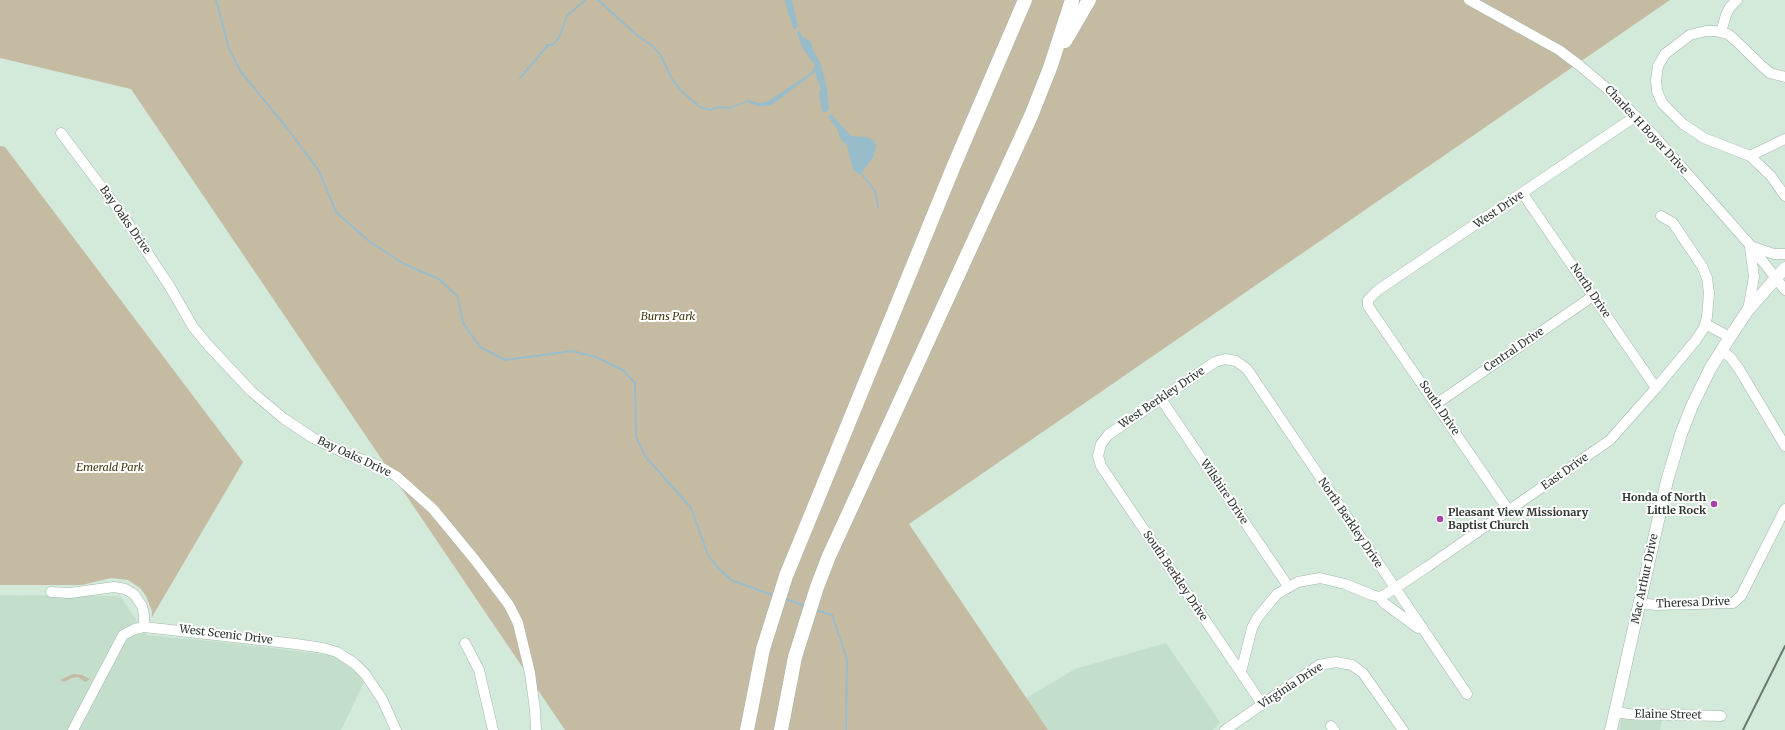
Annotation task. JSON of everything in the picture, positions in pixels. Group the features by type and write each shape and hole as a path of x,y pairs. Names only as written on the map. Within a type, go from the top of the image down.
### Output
{"highway":[{"path":"747,730 757,674 771,622 786,576 955,163 1025,0"},
{"path":"781,730 795,657 817,587 829,556 1031,116 1050,68 1072,0"},
{"path":"1050,68 1089,0"}],"main road":[{"name":"Mac Arthur Drive","path":"1611,730 1667,481 1680,439 1701,386 1721,350 1748,310 1785,268"}],"street":[{"name":"Charles H Boyer Drive","path":"1469,0 1559,50 1601,83 1636,116 1750,245 1785,290"},
{"path":"1721,32 1728,11 1737,0"},
{"path":"1785,77 1770,73 1735,40 1721,32 1706,31 1697,32 1665,54 1657,69 1656,80 1657,91 1665,107 1693,132 1750,156 1770,176 1785,196"},
{"name":"West Drive","path":"1368,306 1368,300 1378,290 1523,194 1636,116"},
{"name":"Bay Oaks Drive","path":"61,134 124,217 170,287 194,327 208,345 251,392 283,418 313,438 349,455 377,465 396,476 433,509 475,560 510,605 518,624 530,673 536,730"},
{"path":"1750,156 1785,139"},
{"name":"North Drive","path":"1523,194 1656,388"},
{"path":"1661,216 1673,223 1705,272 1709,293 1705,324 1730,337"},
{"path":"1748,310 1754,277 1750,245 1774,254 1785,254"},
{"name":"Central Drive","path":"1436,404 1593,296"},
{"name":"South Drive","path":"1368,306 1509,511"},
{"name":"East Drive","path":"1379,597 1509,511 1610,440 1696,340 1705,324"},
{"path":"1721,350 1731,358 1739,369 1785,446"},
{"name":"West Berkley Drive","path":"1101,444 1108,435 1215,362 1228,359"},
{"name":"North Berkley Drive","path":"1228,359 1236,361 1247,369 1467,694"},
{"name":"Wilshire Drive","path":"1161,399 1288,586"},
{"name":"South Berkley Drive","path":"1101,444 1098,456 1101,466 1262,704"},
{"name":"Theresa Drive","path":"1640,603 1656,605 1733,603 1741,596 1785,509"},
{"path":"1241,672 1252,628 1268,603 1288,586 1309,579 1330,579 1372,596 1379,597 1384,604 1407,619 1428,636"},
{"path":"51,592 70,593 114,587 125,589 134,594 142,606 144,615 144,626 135,629 124,636 73,730"},
{"name":"West Scenic Drive","path":"144,626 296,644 323,648 337,652 354,663 368,678 382,699 396,730"},
{"path":"465,644 479,670 493,730"},
{"name":"Virginia Drive","path":"1225,730 1319,665 1336,662 1344,663 1357,668 1367,678 1403,730"},
{"name":"Elaine Street","path":"1616,712 1629,714 1721,716"}],"shaded area":[{"path":"0,595 120,596 147,635 230,643 336,656 365,680 341,730 0,730"},
{"path":"1166,643 1220,722 1213,730 1039,730 1021,701 1075,669"},
{"path":"1621,719 1662,720 1660,730 1619,730"}],"green space":[{"name":"Burns Park","path":"0,0 1670,0 909,524 1048,730 565,730 131,89 0,58"},
{"name":"Emerald Park","path":"0,146 5,147 243,462 152,617 152,611 146,596 140,588 128,580 111,578 82,585 0,585"},
{"path":"73,674 82,675 90,679 85,682 78,677 64,682 60,680"}],"water":[{"path":"785,0 792,0 798,26 794,30 786,7"},
{"path":"799,30 802,36 811,42 813,50 821,64 827,89 829,110 824,113 822,111 819,93 821,89 815,72 773,104 768,106 758,106 747,102 729,109 728,108 748,100 759,103 767,102 812,72 815,65 803,49 797,33"},
{"path":"831,114 851,136 868,137 874,141 876,145 874,156 860,175 853,170 847,145 841,140 837,129 828,117"}],"waterway":[{"path":"216,0 229,49 241,72 287,128 319,171 336,212 369,241 404,264 439,279 458,297 463,323 480,347 505,360 572,351 596,357 623,370 635,383 636,437 646,457 691,508 708,555 718,568 731,580 775,596"},
{"path":"520,78 548,45 552,45 559,38 567,16 585,0"},
{"path":"598,0 638,36 654,47 661,56 672,79 681,91 700,107 710,110 719,107 731,108"},
{"path":"861,173 875,191 878,207"},
{"path":"785,599 806,606"},
{"path":"815,610 832,615 847,659 846,730"}],"railway":[{"path":"1743,730 1785,646"}],"place":[{"name":"Honda of North Little Rock","path":"1714,504"},
{"name":"Pleasant View Missionary Baptist Church","path":"1440,519"}]}
